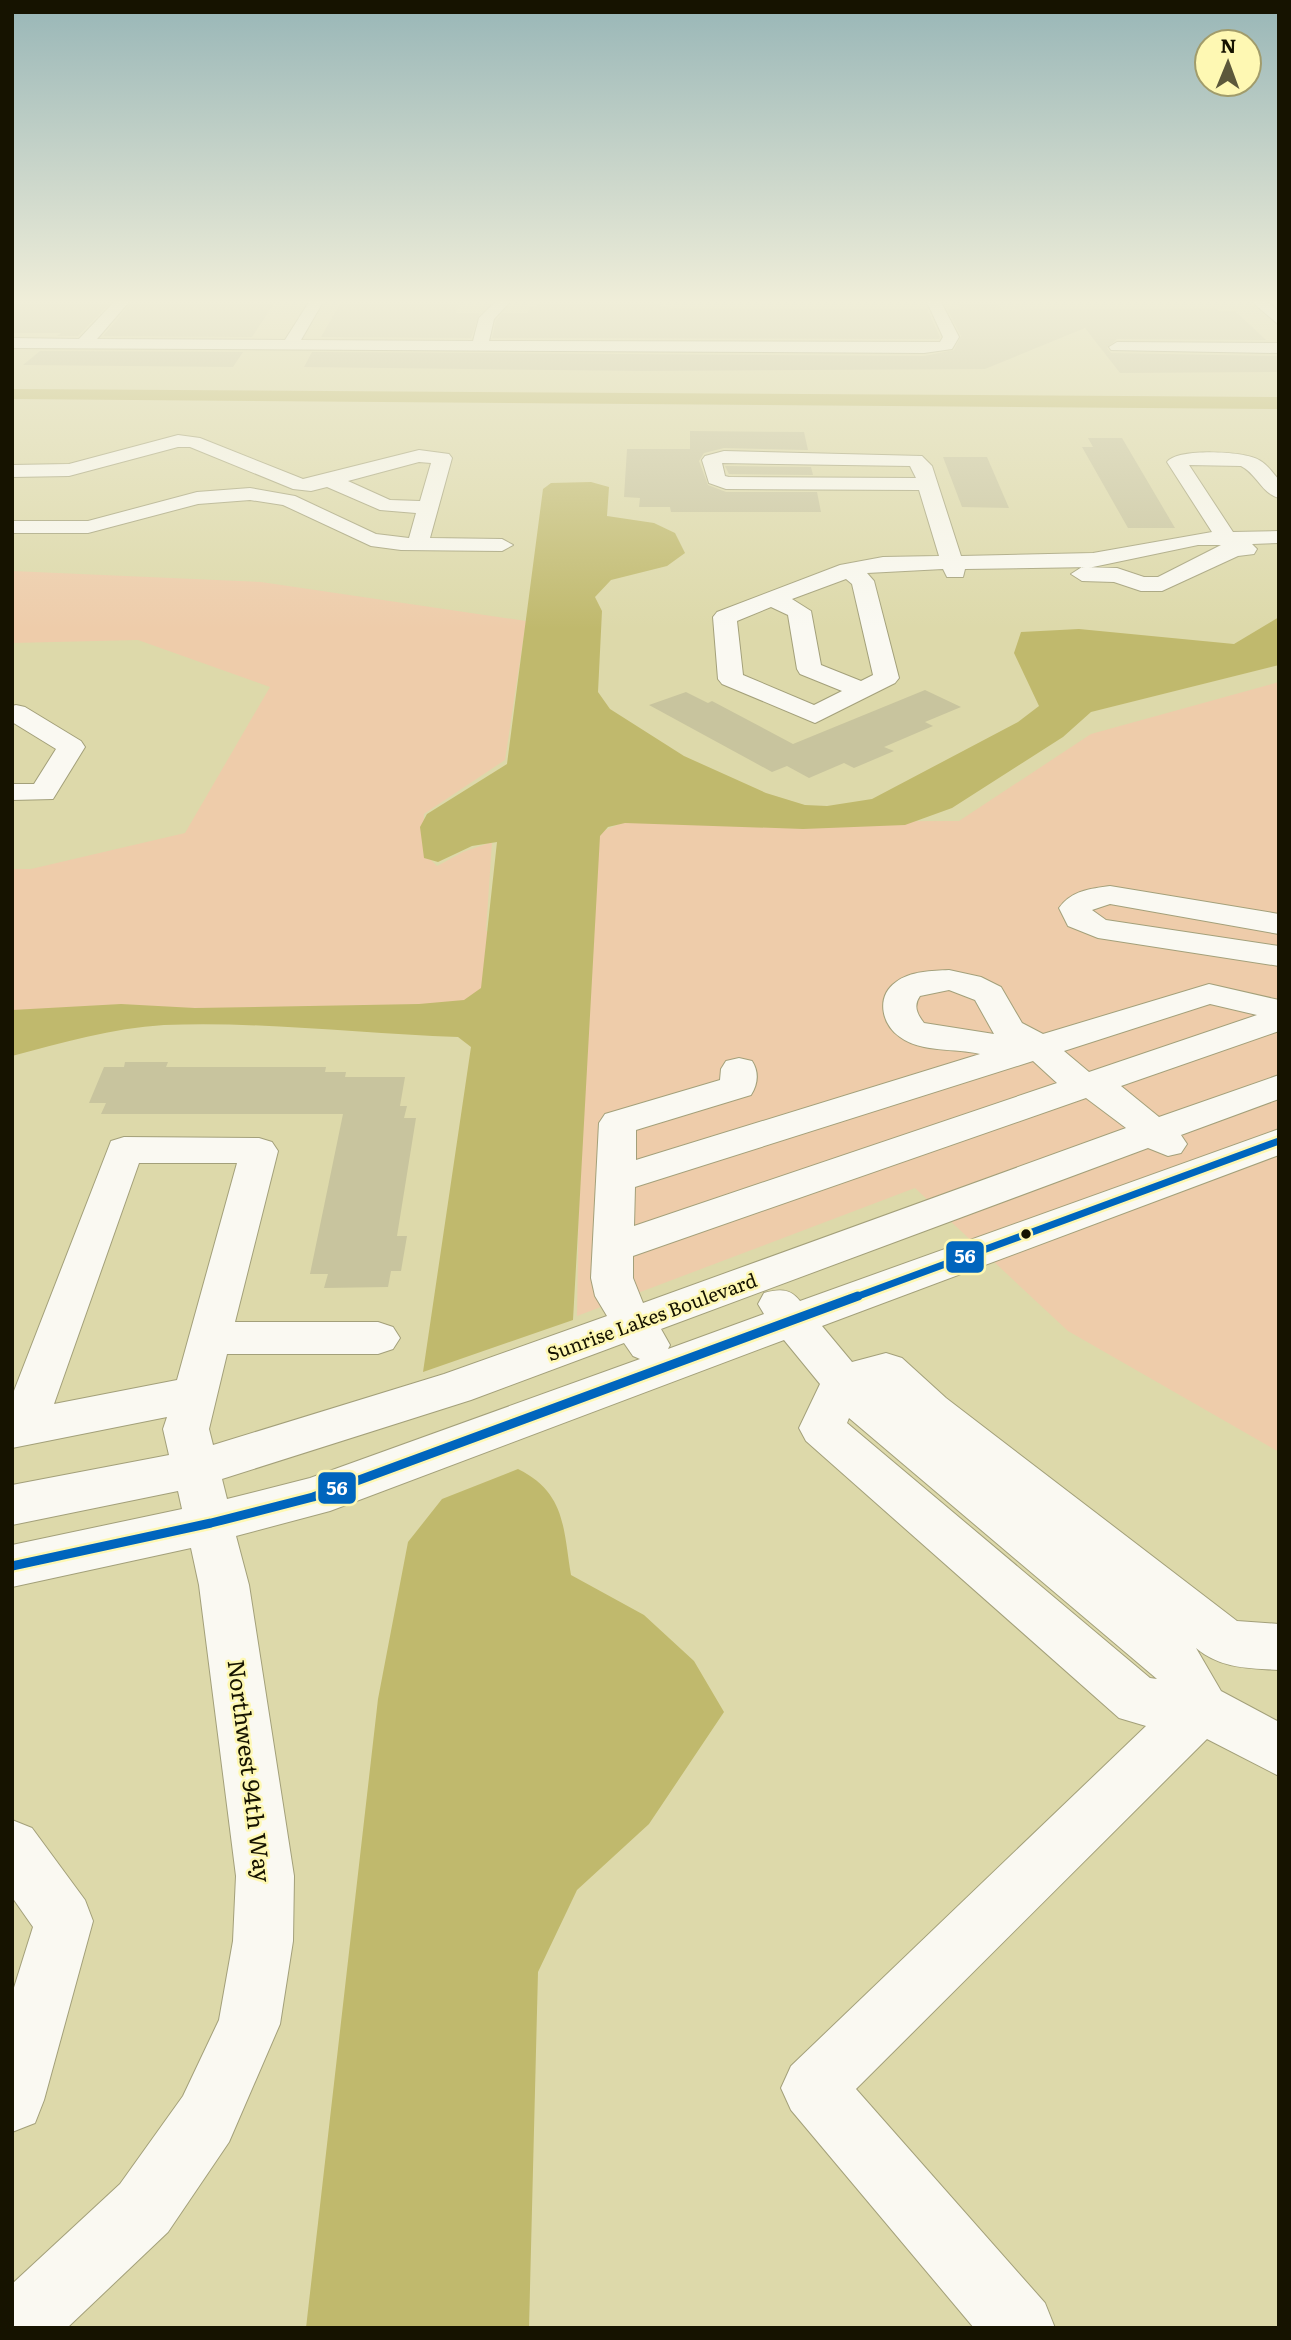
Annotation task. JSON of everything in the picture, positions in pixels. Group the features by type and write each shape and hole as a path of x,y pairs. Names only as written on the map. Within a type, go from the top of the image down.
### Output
{"street":[{"path":"12,471 69,470 177,441 193,442 300,485"},
{"path":"1255,465 1279,454"},
{"path":"280,497 300,485 331,481 419,456 442,458 418,544"},
{"path":"189,500 200,472 230,457"},
{"path":"928,484 866,493 726,483 716,478 712,460 724,457 903,457 915,460 922,466 928,484 944,538 954,567"},
{"path":"1279,492 1255,465 1233,459 1181,459 1177,462 1227,537 1279,549"},
{"path":"331,481 387,506 428,507"},
{"path":"12,527 88,527 189,500 220,495 280,497 371,540 418,544 502,545"},
{"path":"954,567 1117,575 1141,584 1162,584 1227,537 1279,525"},
{"path":"856,575 886,678 814,715 731,679 725,617 856,575 1093,560 1198,539 1279,537"},
{"path":"944,538 972,538"},
{"path":"1056,540 1140,541 1159,547"},
{"path":"774,600 799,611 809,669 862,690"},
{"path":"12,714 16,713 71,747 43,793 12,792"},
{"path":"1279,924 1110,895 1087,899 1075,908 1079,919 1098,928 1279,956"},
{"path":"616,1179 1022,1050 1209,994 1279,1010"},
{"path":"614,1248 1279,1019"},
{"path":"1022,1050 1083,1086 1088,1100 1141,1135 1187,1176"},
{"path":"664,1370 616,1296 612,1278 618,1123 738,1087 738,1069"},
{"name":"Sunrise Lakes Boulevard","path":"12,1505 195,1469 358,1420 635,1324 1279,1086"},
{"path":"12,1566 211,1523 313,1497 664,1370 1279,1141"},
{"name":"Northwest 94th Way","path":"16,2328 144,2208 206,2119 249,2024 263,1941 265,1876 225,1585 186,1429 260,1151 124,1150 18,1429"},
{"path":"758,1278 865,1405 1177,1663 1202,1708 1279,1751"},
{"path":"210,1338 378,1338"},
{"path":"843,1382 886,1370 930,1410 1227,1643 1279,1647"},
{"path":"18,1429 195,1394"},
{"path":"1020,2328 813,2088 1202,1708 1227,1643"},
{"path":"12,1848 64,1921 12,2100"}],"shaded area":[{"path":"591,482 609,487 607,516 654,523 675,533 685,553 667,566 611,580 595,597 602,611 598,692 610,709 684,756 766,793 805,805 827,806 872,799 1018,722 1039,706 1014,653 1021,632 1079,629 1234,644 1279,617 1279,665 1091,712 1063,737 952,808 905,825 803,829 625,823 608,827 600,836 573,1320 423,1372 471,1047 458,1037 201,1024 125,1029 12,1056 12,1010 121,1004 195,1008 419,1004 464,1000 481,988 497,842 472,846 438,862 424,858 420,827 427,814 507,764 543,489 551,483"},
{"path":"12,571 261,582 526,621 505,760 424,814 423,852 437,866 463,852 492,842 486,931 592,933 599,833 624,822 959,821 1091,734 1279,682 1279,1452 1068,1331 915,1188 577,1316 583,948 485,1007 12,1020 12,869 31,869 185,833 270,687 138,640 12,643"},
{"path":"518,1469 545,1489 560,1513 571,1575 644,1615 694,1661 724,1712 649,1824 577,1890 538,1972 529,2328 306,2328 378,1699 408,1542 442,1499"}],"building":[{"path":"690,431 804,432 808,450 724,448 704,453 699,461 708,485 726,492 817,492 821,512 671,512 670,507 639,507 640,498 624,497 627,449 690,449"},
{"path":"1088,438 1122,438 1175,528 1128,528 1082,447 1093,447"},
{"path":"943,457 987,457 1009,508 962,507"},
{"path":"725,466 811,467 813,475 729,474"},
{"path":"925,690 961,707 925,722 933,726 884,747 894,751 854,768 844,763 809,778 787,766 772,772 649,705 686,692 708,703 712,701 793,744"},
{"path":"125,1062 168,1062 166,1067 326,1067 325,1072 346,1072 345,1077 405,1077 400,1106 407,1106 404,1118 416,1118 397,1236 407,1236 401,1271 391,1271 388,1287 324,1288 328,1274 310,1274 343,1114 101,1114 106,1103 89,1103 104,1067 124,1067"}],"transit line":[{"name":"56","path":"12,1566 211,1523 313,1497 1279,1141"}]}
